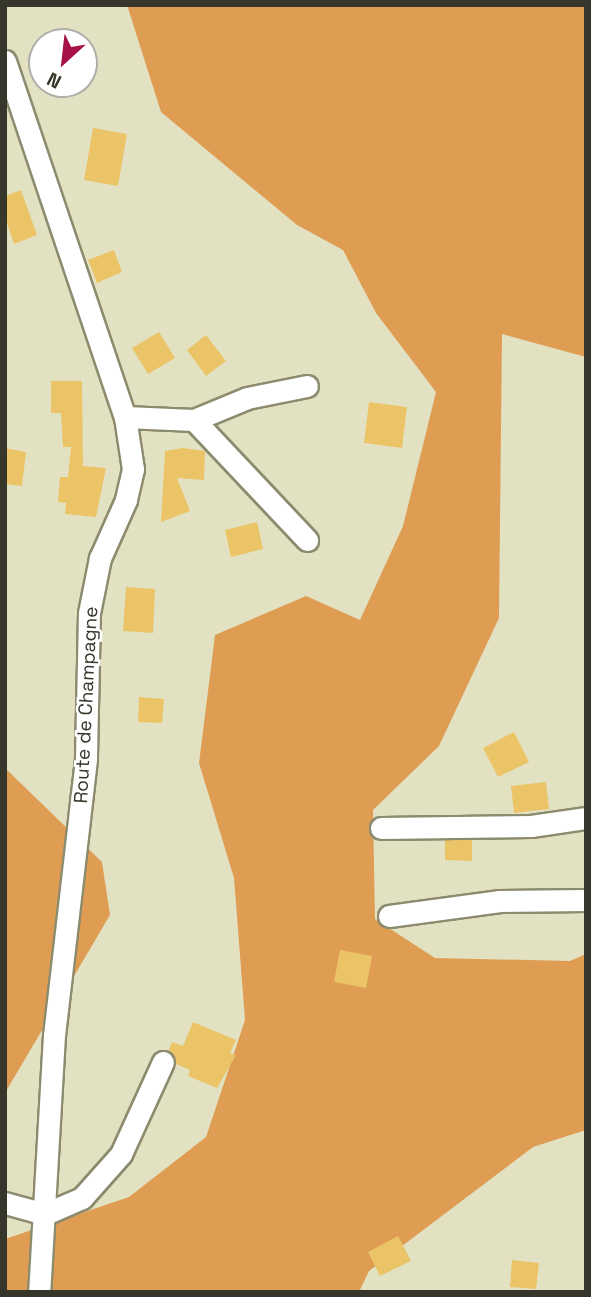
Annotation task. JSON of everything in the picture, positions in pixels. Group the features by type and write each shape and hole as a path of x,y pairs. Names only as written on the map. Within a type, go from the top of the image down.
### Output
{"street":[{"name":"Route de Champagne","path":"5,61 125,417 133,469 126,500 100,558 89,613 86,759 54,1035 39,1292"},
{"path":"125,417 194,419 247,398 307,386"},
{"path":"194,419 307,540"},
{"path":"381,828 531,826 586,818"},
{"path":"389,916 500,901 586,900"},
{"path":"5,1203 45,1214 82,1198 121,1154 163,1062"}],"shaded area":[{"path":"127,5 586,5 586,357 502,334 499,618 439,746 373,810 375,919 435,958 570,961 586,954 586,1130 533,1147 369,1271 359,1292 5,1292 5,1239 129,1197 206,1137 245,1020 234,878 199,763 215,635 306,596 360,620 403,526 436,392 376,313 343,250 297,225 161,112"},
{"path":"5,768 102,862 110,915 5,1093"}],"building":[{"path":"93,128 127,134 118,186 84,180"},
{"path":"21,190 37,235 14,244 5,217 5,196"},
{"path":"114,250 122,272 97,283 88,260"},
{"path":"159,332 175,358 148,374 132,348"},
{"path":"206,335 226,361 206,376 187,350"},
{"path":"51,381 82,381 83,466 106,468 96,517 65,514 66,503 58,502 60,477 68,477 71,447 63,447 61,413 51,413"},
{"path":"369,402 407,407 402,448 364,443"},
{"path":"5,448 26,452 22,486 5,484"},
{"path":"183,448 205,451 204,480 177,478 190,511 161,522 165,451"},
{"path":"257,522 263,549 231,557 225,530"},
{"path":"126,587 155,589 153,633 123,631"},
{"path":"139,697 164,699 162,723 138,722"},
{"path":"514,732 529,762 498,777 483,748"},
{"path":"546,782 549,809 514,813 511,786"},
{"path":"445,840 472,840 472,861 445,860"},
{"path":"340,950 372,956 366,988 334,982"},
{"path":"193,1022 236,1040 230,1053 236,1055 217,1088 188,1076 190,1070 176,1064 169,1050 172,1042 183,1046"},
{"path":"398,1236 411,1261 380,1276 368,1252"},
{"path":"512,1260 539,1263 536,1289 510,1287"}]}
